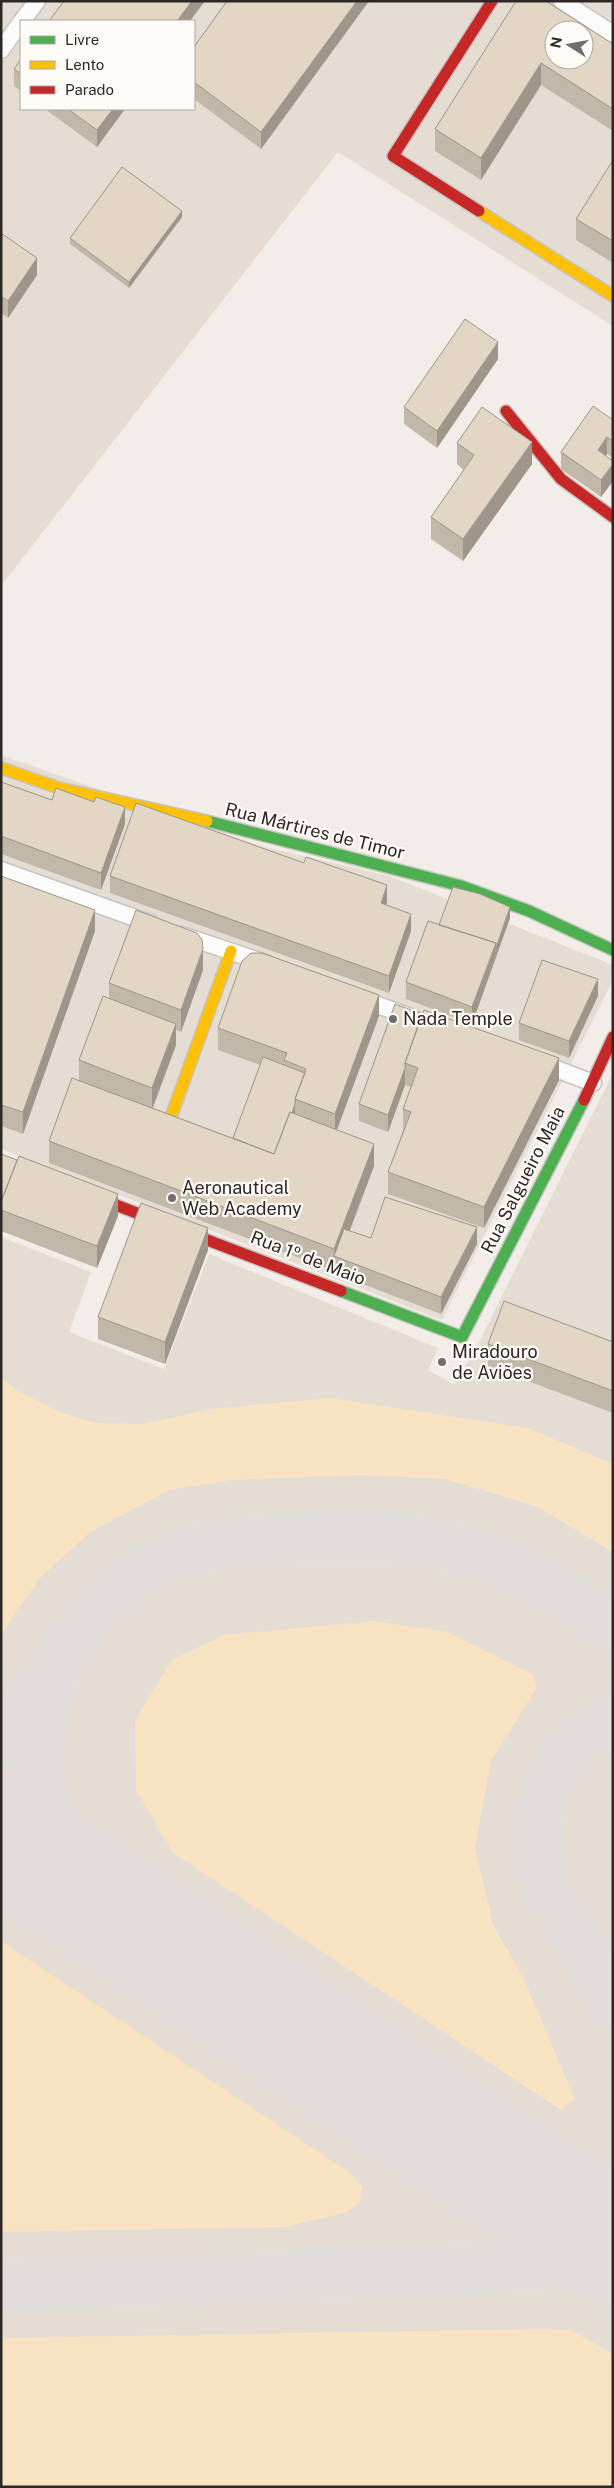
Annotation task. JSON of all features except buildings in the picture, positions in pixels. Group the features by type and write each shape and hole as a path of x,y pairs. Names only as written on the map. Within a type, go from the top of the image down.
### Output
{"street":[{"path":"23,20 37,1"},
{"path":"492,1 393,156 613,296"},
{"path":"562,1 613,34"},
{"path":"1,50 20,25"},
{"path":"506,411 561,479 613,517"},
{"name":"Rua Mártires de Timor","path":"1,768 59,788 150,807 461,886 529,911 613,950"},
{"path":"1,870 286,970"},
{"path":"171,1117 231,951"},
{"path":"346,993 426,1022"},
{"name":"Rua Salgueiro Maia","path":"462,1337 593,1083 613,1037"},
{"path":"524,1057 593,1083"},
{"name":"Rua 1º de Maio","path":"78,1191 462,1337"}],"shaded area":[{"path":"1,1 613,1 613,326 338,152 1,586"},
{"path":"1,755 261,846 389,876 613,965 613,980 442,1320 1,1149"},
{"path":"613,1073 613,2487 1,2487 1,1237 91,1272 69,1332 164,1369 209,1254 438,1348 428,1370 454,1385 476,1348"},
{"path":"1,1379 22,1393 62,1413 95,1423 143,1424 211,1409 330,1398 528,1428 613,1464 613,1552 538,1507 445,1479 359,1475 233,1480 169,1490 89,1533 40,1578 1,1635"},
{"path":"374,1621 448,1632 533,1675 537,1687 491,1761 475,1848 493,1925 524,1979 575,2099 561,2110 173,1853 136,1790 135,1720 172,1660 224,1635"},
{"path":"1,1941 353,2175 362,2187 359,2203 345,2213 284,2227 1,2232"},
{"path":"571,2330 613,2354 613,2487 1,2487 1,2338"}],"taxiway":[{"path":"1,1741 11,1731 63,1651 93,1612 109,1596 148,1568 170,1558 214,1546 259,1541 381,1538 448,1547 511,1567 556,1591 613,1628"},
{"path":"51,1683 39,1749 40,1780 45,1801 51,1822 71,1860 96,1895 111,1910"},
{"path":"613,1716 571,1747 557,1767 546,1791 539,1814 537,1845 543,1884 613,2003"},
{"path":"1,2285 136,2283 613,2263"}],"runway":[{"path":"1,1837 613,2245"}],"traffic: fast":[{"path":"207,821 461,886 529,911 613,950"},
{"path":"341,1291 462,1337 584,1100"}],"traffic: slow":[{"path":"479,211 613,296"},
{"path":"1,768 59,788 207,821"},
{"path":"171,1117 231,951"}],"traffic: jam":[{"path":"479,211 393,156 492,1"},
{"path":"506,411 561,479 613,517"},
{"path":"584,1100 613,1037"},
{"path":"87,1194 341,1291"}],"place":[{"name":"Nada Temple","path":"393,1019"},
{"name":"Aeronautical Web Academy","path":"172,1198"},
{"name":"Miradouro de Aviões","path":"442,1362"}]}
